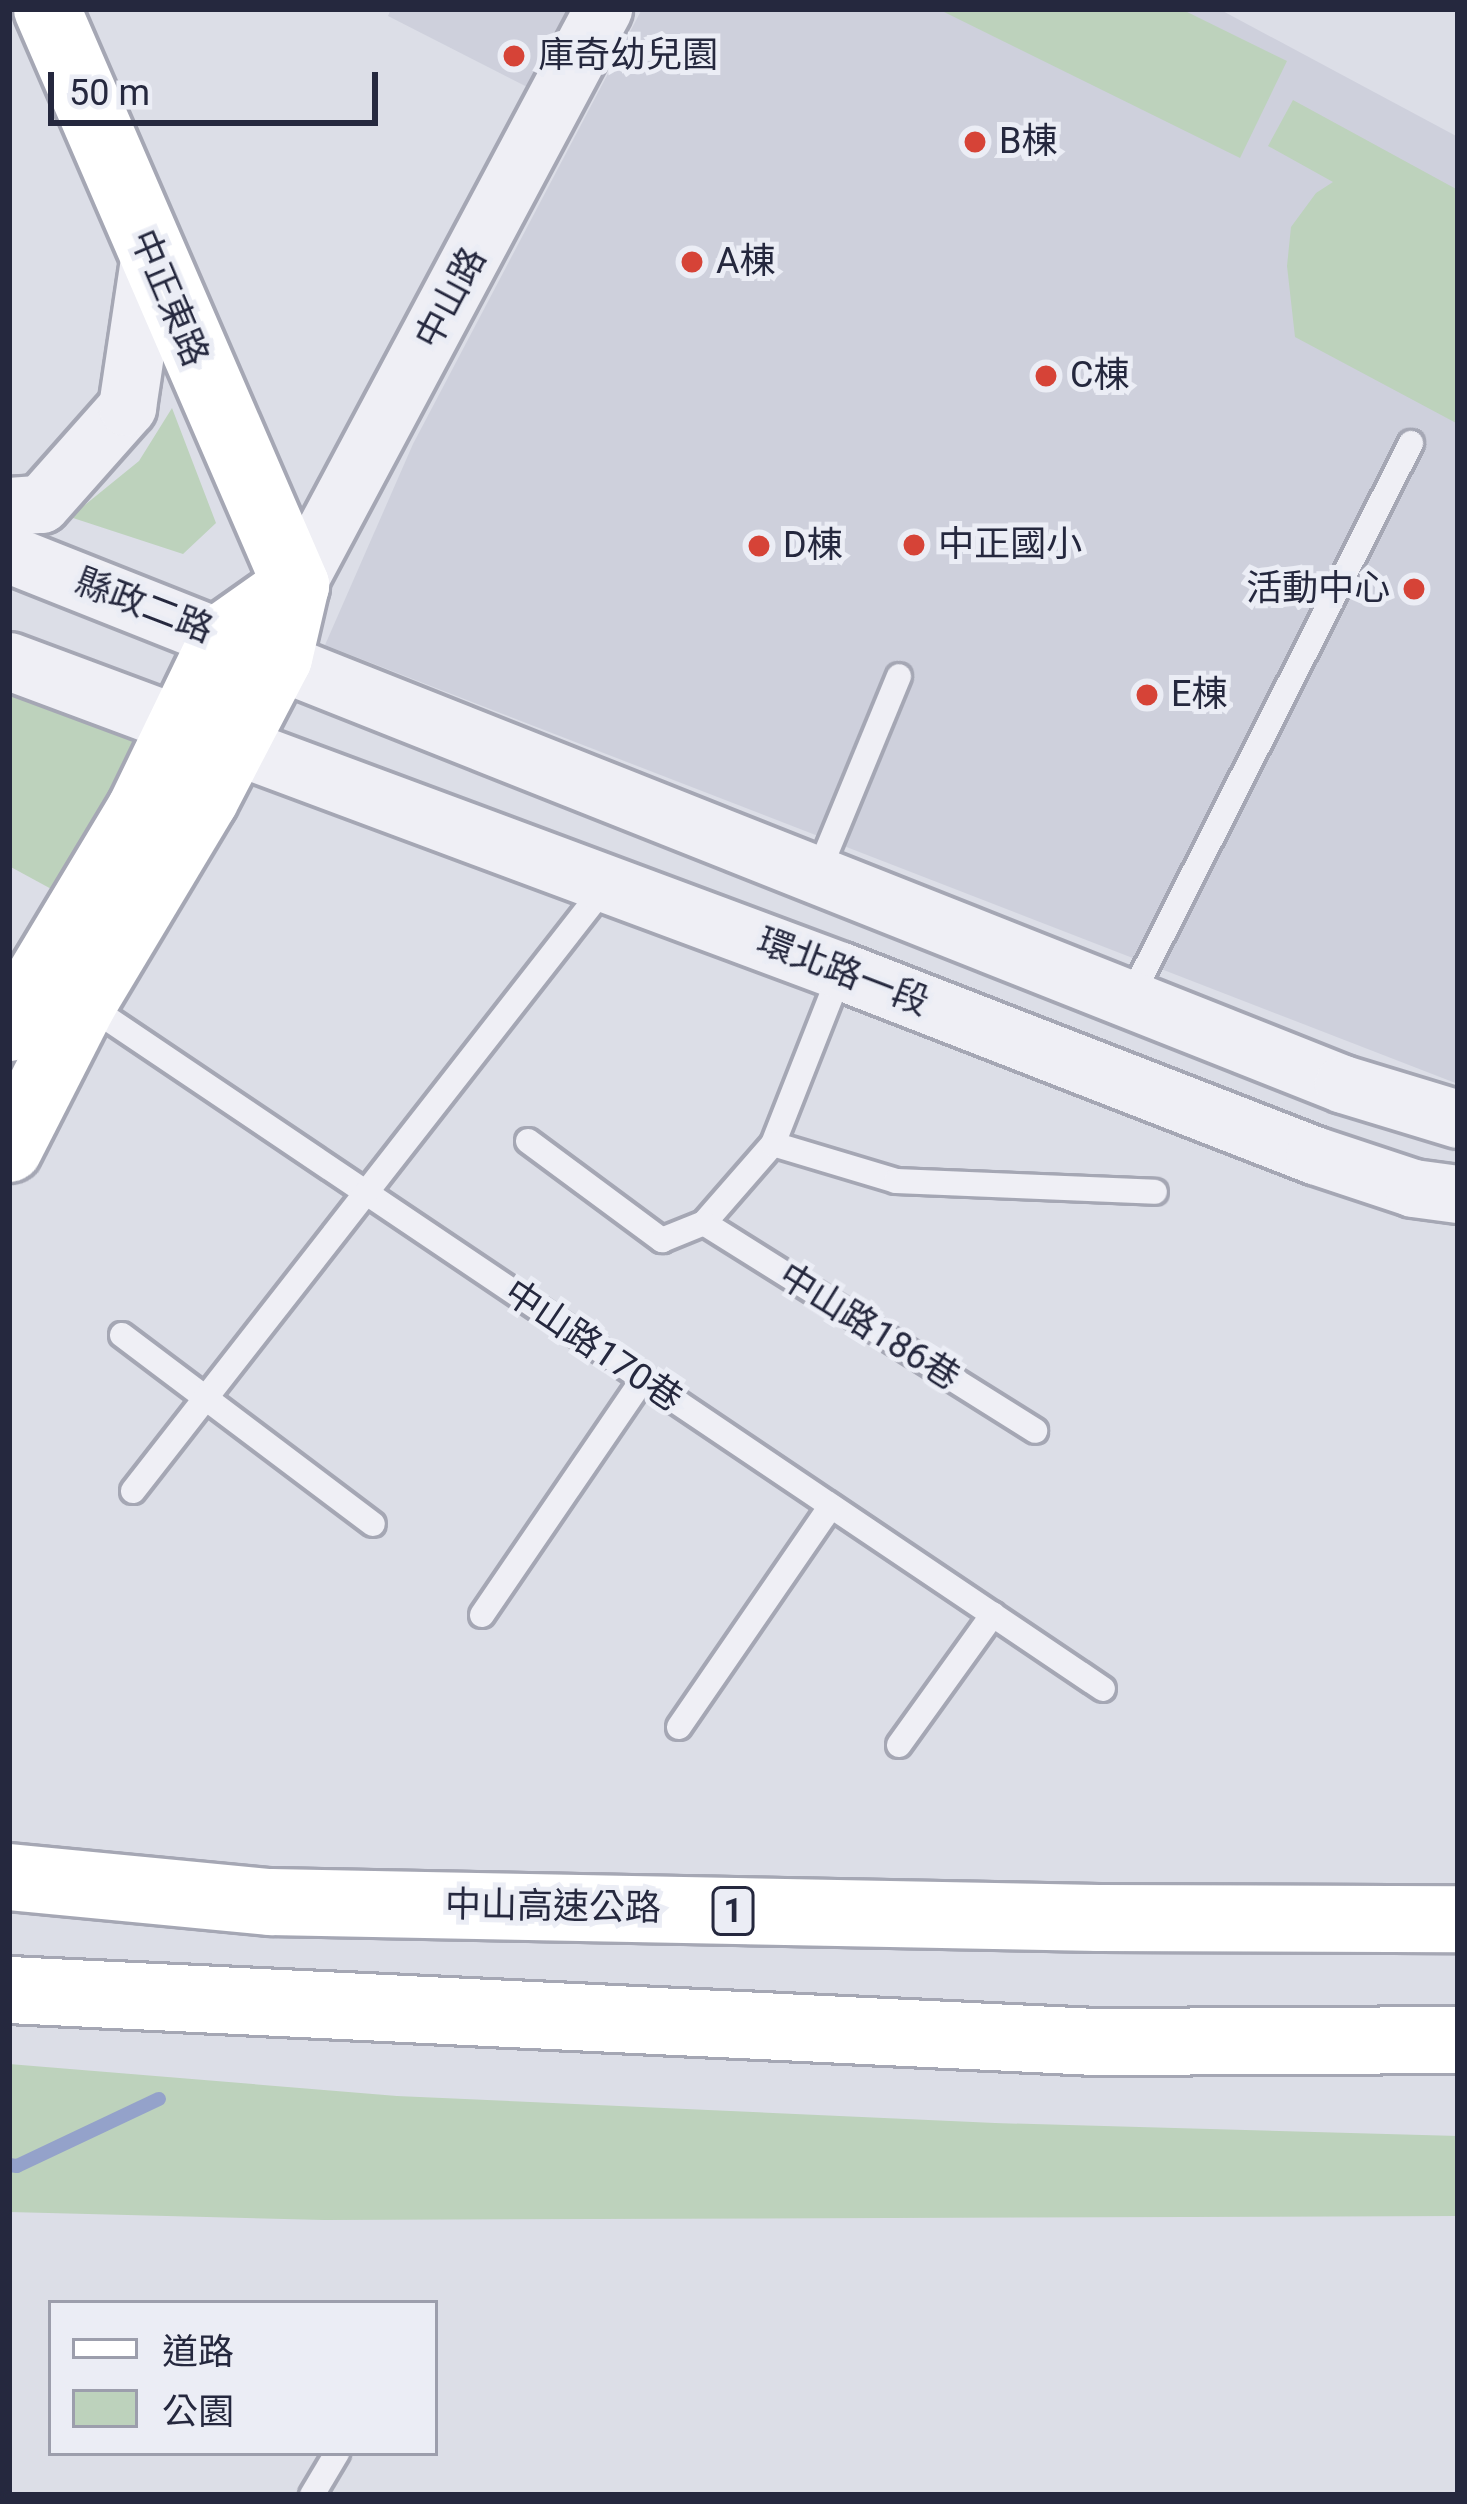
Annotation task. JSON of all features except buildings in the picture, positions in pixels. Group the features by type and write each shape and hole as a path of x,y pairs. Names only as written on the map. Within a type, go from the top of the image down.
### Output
{"main road":[{"name":"中正東路","path":"47,9 296,585"},
{"name":"中山路","path":"9,1149 33,1002 205,800 204,735 251,647 296,585"},
{"name":"中山高速公路","path":"9,1877 270,1902 1075,1918 1458,1919"},
{"path":"9,1990 1096,2042 1458,2040"}],"street":[{"name":"中山路","path":"296,585 602,9"},
{"path":"9,506 40,504 127,407 150,254"},
{"name":"縣政二路","path":"9,554 251,647"},
{"path":"251,647 1343,1084 1458,1119"},
{"path":"9,661 204,735"},
{"name":"環北路一段","path":"204,735 841,971 1314,1155 1413,1188 1458,1195"}],"lane":[{"path":"1130,999 1411,442"},
{"path":"817,874 899,676"},
{"path":"133,1491 607,884"},
{"path":"528,1141 662,1240 704,1223 773,1144 841,971"},
{"name":"中山路170巷","path":"33,1002 366,1192 1102,1689"},
{"path":"773,1144 896,1181 1155,1192"},
{"name":"中山路186巷","path":"704,1223 1035,1431"},
{"path":"122,1334 373,1524"},
{"path":"482,1615 644,1379"},
{"path":"679,1727 831,1506"},
{"path":"899,1745 993,1614"},
{"path":"312,2495 335,2456"}],"shaded area":[{"name":"庫奇幼兒園","path":"391,9 586,9 543,95 388,16"},
{"name":"中正國小","path":"642,9 1219,9 1458,137 1458,1084 325,645 413,444"}],"green space":[{"path":"938,9 1181,9 1287,61 1240,158"},
{"path":"1293,100 1458,190 1458,424 1295,337 1287,266 1291,227 1316,193 1333,182 1268,146"},
{"path":"172,408 216,523 183,554 70,517 139,461"},
{"path":"9,686 145,742 66,897 9,866"},
{"path":"9,2064 397,2096 995,2123 1458,2136 1458,2216 324,2220 9,2212"}],"waterway":[{"path":"9,2165 17,2166 159,2099"}],"place":[{"name":"庫奇幼兒園","path":"514,56"},
{"name":"B棟","path":"975,142"},
{"name":"A棟","path":"692,262"},
{"name":"C棟","path":"1046,376"},
{"name":"中正國小","path":"914,545"},
{"name":"D棟","path":"759,546"},
{"name":"活動中心","path":"1414,589"},
{"name":"E棟","path":"1147,695"}]}
